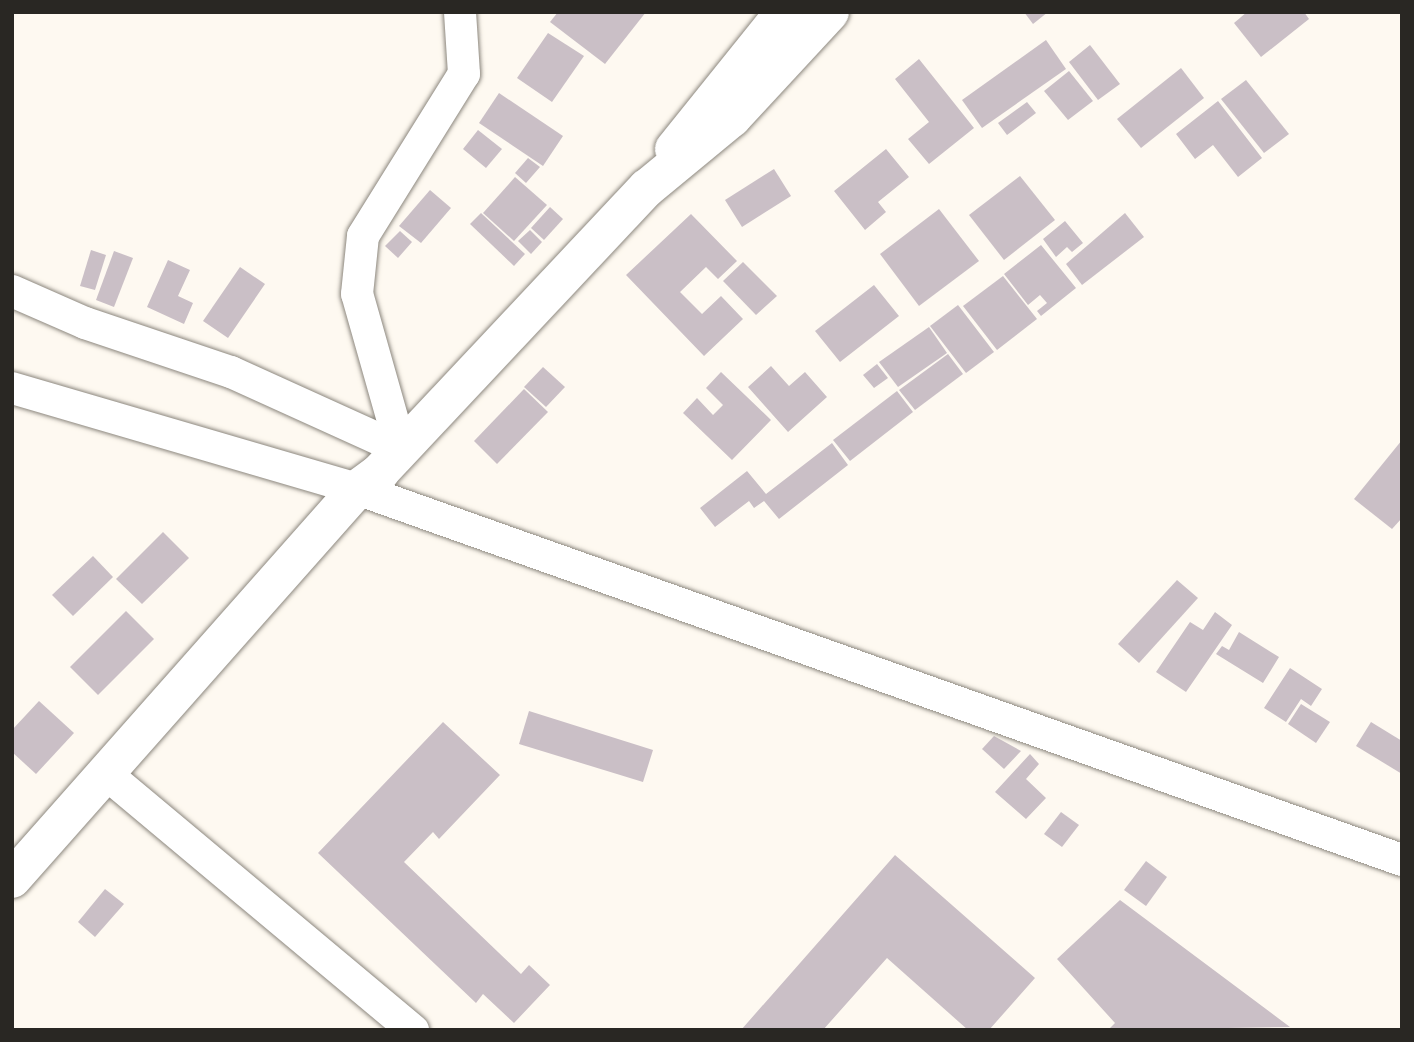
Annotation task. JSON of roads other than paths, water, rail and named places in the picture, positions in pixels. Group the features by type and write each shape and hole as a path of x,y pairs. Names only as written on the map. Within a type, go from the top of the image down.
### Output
{"main road":[{"path":"647,188 688,128 784,12"},
{"path":"12,879 357,489 401,449 647,188 732,118 830,12"}],"street":[{"path":"401,449 357,294 363,236 464,74 460,12"},
{"path":"12,291 85,323 231,372 401,449"},
{"path":"12,388 357,489 1402,860"},
{"path":"104,772 413,1030"}]}
